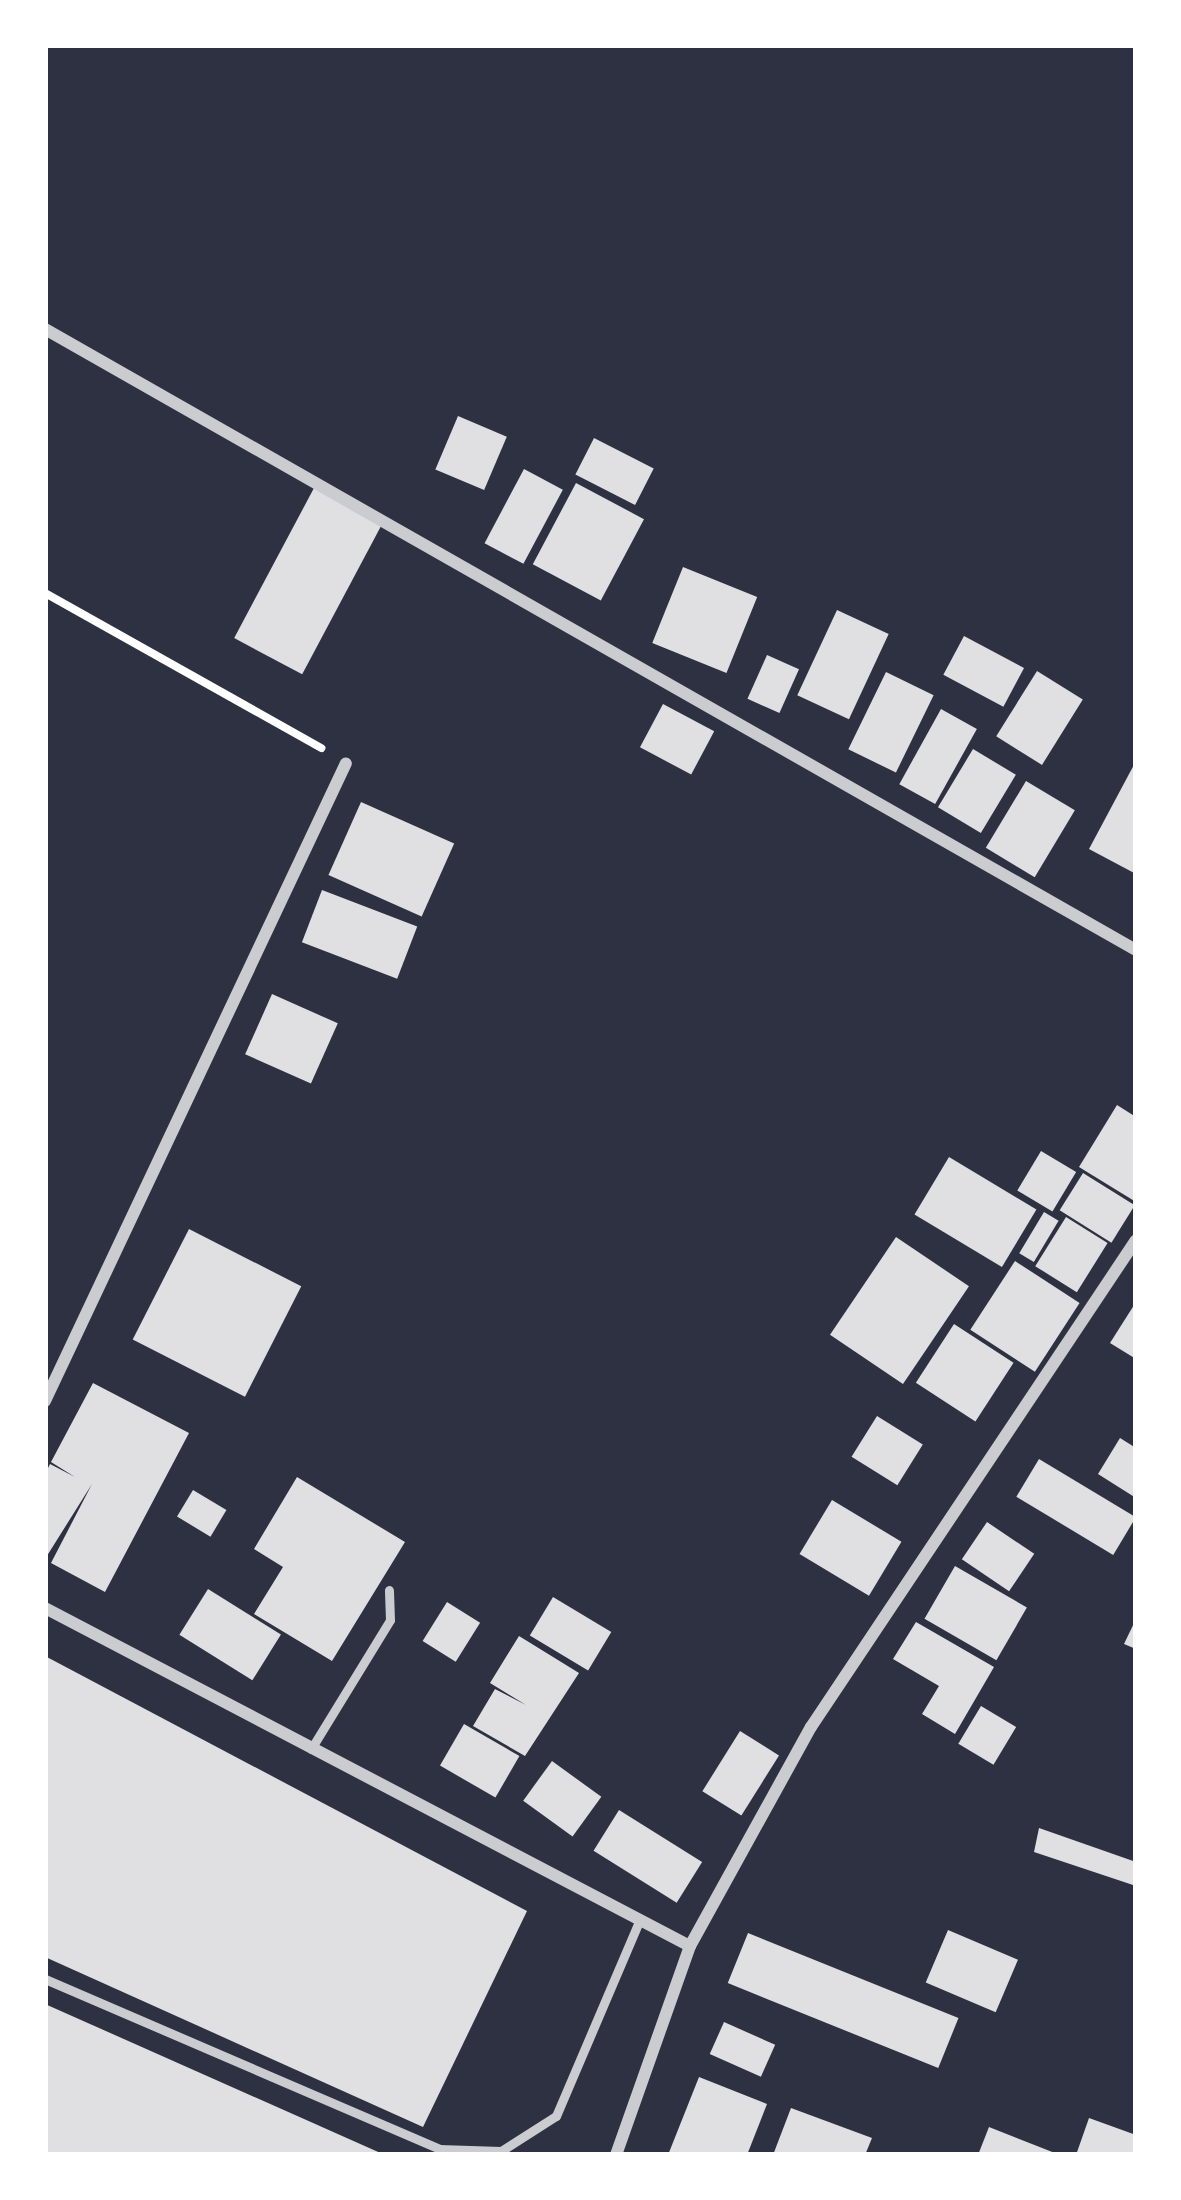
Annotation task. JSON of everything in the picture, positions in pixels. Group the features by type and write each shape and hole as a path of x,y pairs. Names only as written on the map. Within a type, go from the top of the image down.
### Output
{"street":[{"path":"45,328 1136,950"},
{"path":"45,1401 346,763"},
{"path":"616,2155 690,1946 811,1727 1136,1240"},
{"path":"45,1608 690,1946"}],"lane":[{"path":"311,1749 391,1619 389,1590"},
{"path":"45,1979 439,2150 501,2151 556,2116 639,1921"}],"path":[{"path":"45,593 346,763"}],"building":[{"path":"458,416 507,437 484,490 435,469"},
{"path":"594,438 654,468 635,505 575,475"},
{"path":"524,469 563,490 523,564 485,543"},
{"path":"576,483 644,519 601,600 533,564"},
{"path":"314,488 382,524 302,674 234,638"},
{"path":"683,567 757,597 726,673 652,643"},
{"path":"837,610 889,634 849,719 797,695"},
{"path":"964,636 1024,668 1003,707 943,675"},
{"path":"767,655 799,669 779,713 747,699"},
{"path":"1037,671 1083,700 1042,765 996,736"},
{"path":"886,672 934,695 896,773 848,749"},
{"path":"663,704 714,731 691,774 640,747"},
{"path":"941,709 977,729 935,804 899,784"},
{"path":"973,749 1016,775 981,833 938,807"},
{"path":"1136,761 1136,874 1089,849"},
{"path":"1026,781 1075,810 1035,877 986,848"},
{"path":"361,802 454,843 422,917 328,875"},
{"path":"322,890 417,927 397,979 302,942"},
{"path":"272,994 338,1023 311,1084 245,1054"},
{"path":"1117,1105 1136,1117 1136,1202 1079,1167"},
{"path":"1041,1151 1076,1172 1052,1212 1017,1190"},
{"path":"949,1157 1036,1210 1002,1267 914,1214"},
{"path":"1083,1173 1135,1205 1111,1243 1060,1210"},
{"path":"1044,1212 1059,1221 1034,1262 1019,1253"},
{"path":"1066,1217 1108,1243 1077,1292 1035,1266"},
{"path":"189,1229 301,1286 245,1397 133,1339"},
{"path":"896,1237 969,1286 903,1384 830,1335"},
{"path":"1015,1261 1080,1303 1035,1372 970,1330"},
{"path":"1136,1302 1136,1359 1110,1343"},
{"path":"954,1324 1014,1363 975,1421 916,1383"},
{"path":"93,1383 189,1433 105,1592 51,1563 92,1484 45,1559 45,1474 50,1464 75,1477 51,1462"},
{"path":"877,1416 923,1445 897,1485 852,1457"},
{"path":"1120,1438 1136,1448 1136,1498 1098,1474"},
{"path":"1039,1459 1136,1517 1113,1555 1016,1497"},
{"path":"297,1477 405,1542 332,1661 254,1614 283,1567 254,1549"},
{"path":"193,1490 226,1510 210,1537 177,1517"},
{"path":"832,1500 901,1542 869,1596 800,1554"},
{"path":"987,1522 1034,1554 1009,1591 962,1559"},
{"path":"955,1566 1027,1608 996,1660 924,1619"},
{"path":"208,1589 281,1635 252,1680 179,1635"},
{"path":"553,1597 611,1632 588,1671 530,1636"},
{"path":"447,1602 480,1623 456,1662 423,1641"},
{"path":"1136,1619 1136,1649 1124,1644"},
{"path":"916,1622 994,1667 955,1734 922,1714 939,1686 893,1659"},
{"path":"519,1636 579,1673 525,1756 473,1726 495,1689 526,1705 490,1683"},
{"path":"45,1656 527,1911 423,2127 45,1957"},
{"path":"981,1706 1016,1727 993,1765 958,1744"},
{"path":"464,1724 519,1756 495,1798 440,1766"},
{"path":"740,1731 779,1755 741,1816 702,1791"},
{"path":"552,1761 601,1797 573,1836 523,1801"},
{"path":"619,1810 702,1862 677,1903 594,1851"},
{"path":"1039,1828 1136,1862 1136,1886 1034,1852"},
{"path":"948,1930 1018,1960 996,2012 926,1982"},
{"path":"748,1933 958,2018 938,2068 728,1983"},
{"path":"45,2004 385,2155 45,2155"},
{"path":"724,2022 775,2045 761,2077 710,2054"},
{"path":"699,2077 767,2104 747,2155 668,2155"},
{"path":"791,2108 872,2138 865,2155 773,2155"},
{"path":"1089,2118 1136,2135 1136,2155 1076,2155"},
{"path":"989,2127 1060,2155 978,2155"}]}
